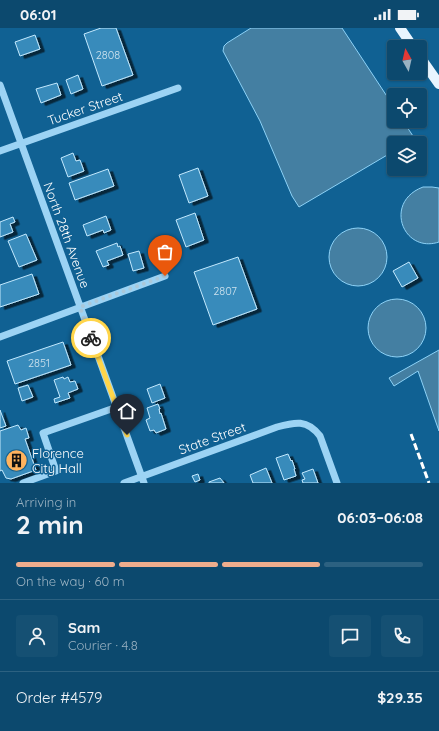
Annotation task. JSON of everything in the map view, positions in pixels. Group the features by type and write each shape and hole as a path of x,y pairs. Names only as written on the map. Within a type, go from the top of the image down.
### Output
{"main road":[{"path":"400,28 408,40"},
{"path":"427,67 439,84"}],"street":[{"name":"North 28th Avenue","path":"0,85 143,480"},
{"name":"Tucker Street","path":"0,151 178,88"},
{"path":"0,336 165,276"},
{"path":"22,483 41,480 56,471 43,433 117,407"},
{"name":"State Street","path":"124,483 143,480 277,427 293,423 302,423 309,425 320,436 337,483"}],"water":[{"path":"251,28 342,28 387,96 387,128 408,128 413,136 387,136 387,155 299,207 292,196 260,121 223,51 224,46"},
{"path":"423,187 439,188 439,242 426,244 416,241 408,234 402,225 401,214 404,204 411,194"},
{"path":"358,228 374,233 382,241 387,257 382,273 374,281 358,286 342,281 334,273 329,257 334,241 342,233"},
{"path":"397,299 413,304 421,312 426,328 421,344 413,352 397,357 381,352 373,344 368,328 373,312 381,304"},
{"path":"439,350 439,431 418,371 394,386 389,378"}],"building":[{"path":"101,28 116,28 133,75 102,86 84,34"},
{"path":"35,35 40,49 20,56 15,42"},
{"path":"78,75 83,89 71,94 66,80"},
{"path":"57,83 61,95 41,103 36,89"},
{"path":"73,153 76,161 80,160 84,171 68,177 61,158"},
{"path":"198,168 208,196 189,203 179,175"},
{"path":"108,169 114,186 75,200 69,183"},
{"path":"195,213 204,240 186,247 176,220"},
{"path":"106,216 111,230 104,233 103,230 87,236 83,225"},
{"path":"13,217 15,222 10,224 13,232 0,237 0,222"},
{"path":"26,234 37,260 19,267 8,241"},
{"path":"117,243 118,247 120,246 123,255 107,261 109,265 103,267 96,251"},
{"path":"139,251 144,268 133,271 128,254"},
{"path":"238,257 257,309 213,325 194,272"},
{"path":"409,262 418,278 402,287 393,271"},
{"path":"32,274 39,294 0,307 0,285"},
{"path":"63,342 71,365 15,384 7,361"},
{"path":"63,377 64,379 68,377 70,382 75,381 78,389 68,393 70,398 55,403 54,399 60,397 54,380"},
{"path":"160,384 165,398 152,403 147,389"},
{"path":"28,385 33,397 22,401 18,388"},
{"path":"158,404 166,429 156,433 154,430 150,431 146,420 150,418 147,408"},
{"path":"0,410 6,426 0,428"},
{"name":"Florence City Hall","path":"18,425 21,430 26,428 29,438 25,439 36,470 11,479 6,478 2,470 0,471 0,431"},
{"path":"288,454 291,461 292,460 296,476 284,480 276,458"},
{"path":"266,468 272,483 253,483 250,475"},
{"path":"313,469 318,483 303,483 302,480 305,479 302,473"},
{"path":"198,474 200,480 195,482 192,476"},
{"path":"220,478 224,483 209,483 209,482"}],"railway":[{"path":"411,434 429,483"}],"way so far":[{"path":"91,338 80,307 165,276"}],"place":[{"name":"Florence City Hall","path":"16,460"}],"route":[{"path":"91,338 127,435"}]}
